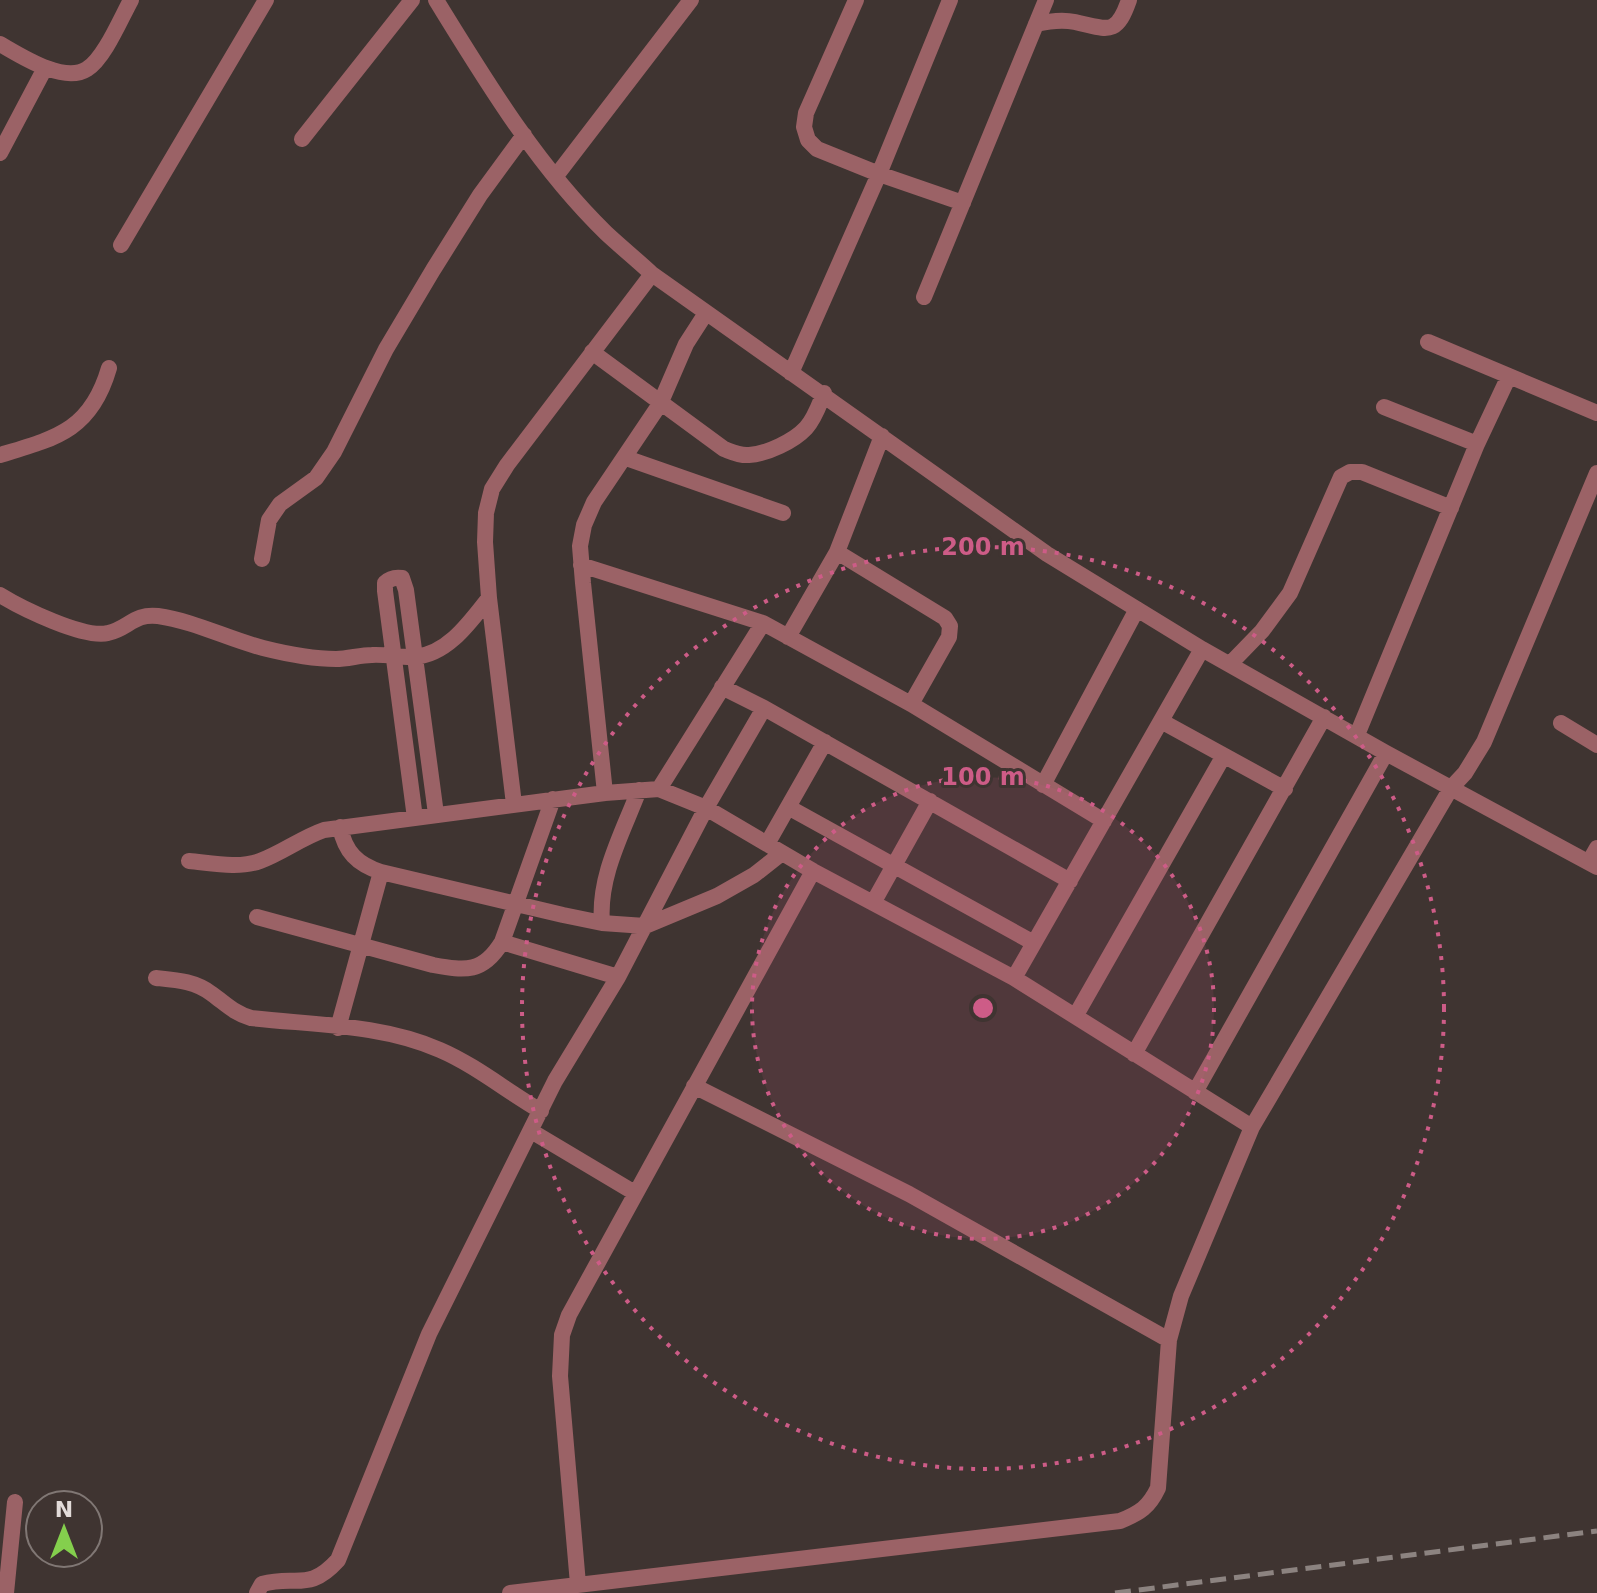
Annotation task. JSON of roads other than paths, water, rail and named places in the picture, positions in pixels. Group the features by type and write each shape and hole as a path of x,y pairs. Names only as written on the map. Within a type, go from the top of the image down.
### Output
{"street":[{"path":"0,44 45,68 70,74 87,70 99,58 131,0"},
{"path":"121,245 266,0"},
{"path":"302,139 412,0"},
{"path":"436,0 486,82 556,176 605,231 652,274 1047,554 1202,649 1386,753 1594,859"},
{"path":"556,176 691,0"},
{"path":"856,0 806,113 804,127 808,140 817,149 963,203"},
{"path":"791,373 879,174 950,0"},
{"path":"924,297 1046,0"},
{"path":"1036,24 1064,20 1101,29 1111,28 1123,18 1129,0"},
{"path":"0,153 45,68"},
{"path":"262,559 269,520 280,504 316,478 334,452 386,349 433,270 480,195 524,135"},
{"path":"514,804 489,598 486,513 492,489 652,274"},
{"path":"605,793 581,565 580,546 584,525 594,502 660,404 686,344 706,313"},
{"path":"1428,342 1597,413"},
{"path":"592,352 724,449 750,456 796,437 815,416 824,393"},
{"path":"0,455 45,442 74,426 92,408 102,391 109,368"},
{"path":"1357,735 1477,444 1509,376"},
{"path":"1384,407 1477,444"},
{"path":"788,637 837,552 882,436"},
{"path":"626,458 783,513"},
{"path":"1230,664 1262,631 1290,593 1341,477 1350,472 1362,472 1451,508"},
{"path":"510,1593 1120,1521 1139,1514 1151,1504 1161,1471 1169,1340 1181,1296 1252,1127 1451,788 1465,773 1484,742 1597,473"},
{"path":"837,552 945,618 950,626 949,637 911,704"},
{"path":"581,565 763,623 911,704 1104,821"},
{"path":"415,818 385,583 396,577 404,582 436,814"},
{"path":"0,595 12,603 93,634 114,632 133,619 158,616 262,648 338,660 370,655 415,657 449,643 489,598"},
{"path":"1043,785 1137,609"},
{"path":"659,789 763,623"},
{"path":"1014,978 1202,649"},
{"path":"722,687 1070,881"},
{"path":"257,1593 262,1584 269,1582 308,1582 325,1576 338,1560 368,1479 429,1334 576,1044 618,977 706,808 764,708"},
{"path":"1134,1054 1324,717"},
{"path":"1161,721 1285,789"},
{"path":"1561,723 1597,745"},
{"path":"767,844 825,742"},
{"path":"1195,1092 1386,753"},
{"path":"1076,1015 1223,757"},
{"path":"189,861 238,865 257,863 300,839 340,827 553,799 659,789 706,808 813,871 1014,978 1252,1127"},
{"path":"602,923 603,884 639,790"},
{"path":"257,917 459,970 479,967 493,957 502,942 553,799"},
{"path":"873,903 930,801"},
{"path":"788,807 1034,943"},
{"path":"340,827 342,841 350,854 366,867 381,872 602,923 645,926 717,896 754,875 782,853"},
{"path":"578,1584 560,1376 561,1344 569,1315 813,871"},
{"path":"338,1028 381,872"},
{"path":"502,942 618,977"},
{"path":"156,978 198,985 234,1012 251,1018 409,1039 441,1050 541,1111"},
{"path":"694,1086 909,1194 1169,1340"},
{"path":"531,1131 635,1193"},
{"path":"6,1593 15,1502"}],"railway":[{"path":"1115,1593 1597,1531"}]}
